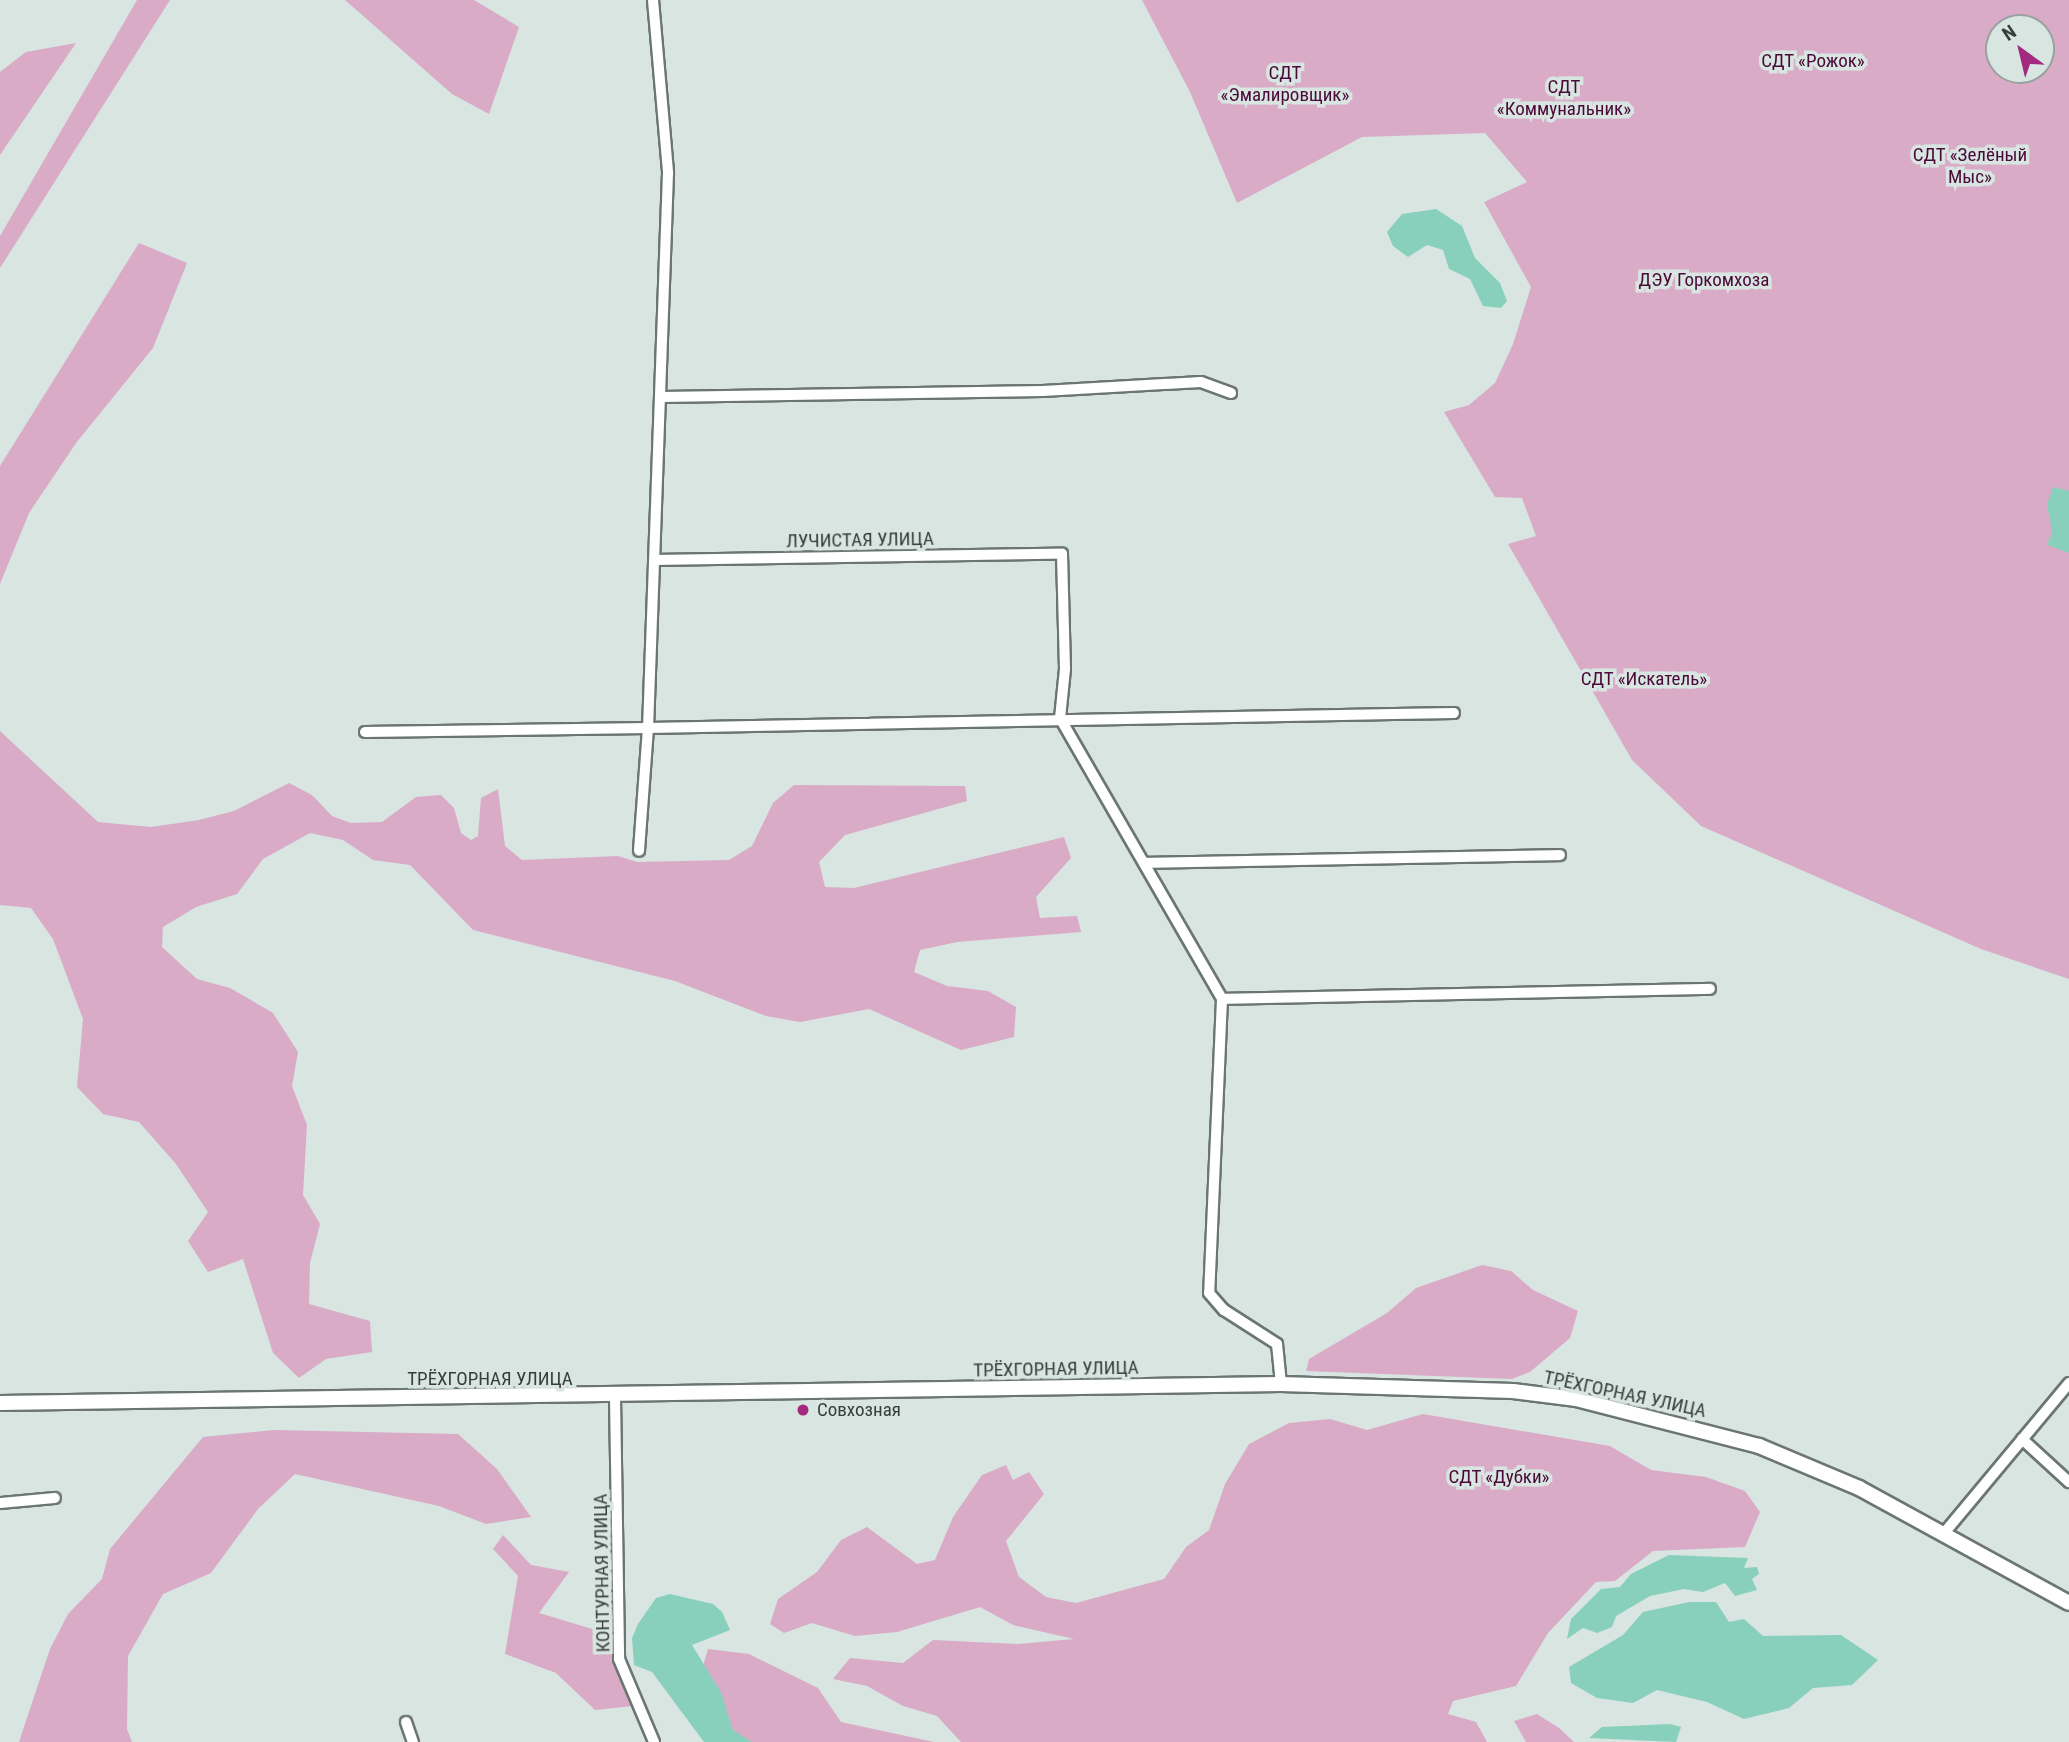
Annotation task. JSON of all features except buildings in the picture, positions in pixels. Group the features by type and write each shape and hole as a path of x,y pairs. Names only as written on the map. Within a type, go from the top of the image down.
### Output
{"highway":[{"name":"ТРЁХГОРНАЯ УЛИЦА","path":"0,1402 615,1397 1281,1384 1450,1386 1576,1399 1759,1446 1945,1532 2069,1603"}],"street":[{"path":"639,851 658,560 668,173 653,0"},
{"path":"662,397 1043,391 1202,382 1231,393"},
{"name":"ЛУЧИСТАЯ УЛИЦА","path":"658,560 1062,555 1065,669 1060,718"},
{"path":"365,732 1454,713"},
{"path":"1060,718 1222,999 1208,1285 1220,1307 1277,1344 1281,1384"},
{"path":"1145,863 1560,855"},
{"path":"1222,999 1710,989"},
{"path":"1945,1532 2069,1383"},
{"name":"КОНТУРНАЯ УЛИЦА","path":"615,1397 619,1659 654,1742"},
{"path":"2022,1439 2069,1482"},
{"path":"0,1503 55,1498"},
{"path":"406,1722 413,1742"}],"green space":[{"path":"137,0 170,0 0,268 0,236"},
{"path":"345,0 474,0 519,27 489,114 452,94"},
{"path":"1142,0 2069,0 2069,979 1981,949 1701,826 1632,760 1508,544 1536,536 1522,498 1495,497 1444,412 1469,405 1495,383 1513,344 1531,287 1484,202 1527,182 1485,133 1362,137 1237,203 1190,92"},
{"path":"76,43 0,155 0,72 26,52"},
{"path":"139,243 187,263 153,348 76,443 29,513 0,584 0,466"},
{"path":"0,731 98,822 151,827 199,820 234,811 289,783 312,795 332,816 351,823 382,822 416,797 441,795 454,808 461,833 471,840 478,836 481,798 498,789 505,846 522,860 618,856 637,862 729,860 752,846 773,803 794,785 965,786 967,801 845,835 819,862 825,887 854,888 1064,837 1071,858 1036,897 1040,918 1077,916 1081,932 957,942 920,950 914,972 947,986 988,991 1016,1007 1014,1037 961,1050 869,1009 800,1022 766,1016 675,981 473,930 410,865 373,860 343,840 310,833 263,859 237,894 196,907 163,927 162,947 197,979 230,988 273,1013 298,1052 292,1086 307,1125 303,1195 320,1224 310,1263 309,1304 370,1321 372,1352 326,1359 299,1378 273,1353 243,1259 208,1272 188,1241 208,1212 176,1164 139,1122 103,1114 77,1087 83,1019 53,939 31,908 0,905"},
{"path":"1482,1265 1511,1271 1533,1290 1578,1311 1570,1338 1530,1372 1512,1379 1306,1371 1309,1359 1387,1313 1416,1288"},
{"name":"СДТ «Дубки»","path":"1423,1414 1610,1446 1651,1470 1706,1477 1745,1491 1760,1512 1745,1547 1653,1551 1615,1581 1596,1582 1548,1633 1516,1686 1453,1701 1448,1714 1476,1722 1487,1742 961,1742 937,1716 903,1706 867,1686 833,1679 850,1658 903,1663 933,1640 1018,1644 1074,1639 1013,1625 980,1607 897,1632 855,1636 812,1623 784,1633 770,1624 778,1599 817,1572 841,1540 867,1527 917,1564 935,1560 953,1517 982,1475 1006,1465 1013,1480 1029,1472 1044,1494 1006,1541 1019,1577 1046,1597 1076,1603 1164,1579 1186,1547 1209,1530 1225,1484 1249,1444 1289,1423 1330,1419 1367,1430"},
{"path":"274,1430 458,1434 497,1469 531,1517 486,1524 439,1506 295,1474 258,1509 211,1573 163,1594 128,1656 127,1729 132,1742 19,1742 50,1649 68,1614 102,1579 110,1549 203,1437"},
{"path":"503,1535 531,1565 569,1572 539,1613 609,1634 633,1706 595,1710 556,1673 505,1654 518,1576 493,1549"},
{"path":"708,1649 749,1654 818,1688 841,1722 934,1742 751,1742 727,1730 703,1666"},
{"path":"1537,1714 1559,1728 1574,1742 1526,1742 1514,1721"}],"shaded area":[{"path":"1436,209 1462,226 1475,258 1500,283 1507,301 1501,308 1483,306 1470,279 1449,269 1443,250 1427,245 1408,257 1393,246 1387,232 1402,214"},
{"path":"2053,487 2069,491 2069,553 2047,545 2052,532 2047,504"},
{"path":"1669,1555 1748,1558 1744,1568 1757,1567 1759,1574 1752,1579 1757,1590 1735,1596 1725,1583 1703,1592 1684,1589 1650,1596 1616,1616 1612,1627 1597,1633 1583,1628 1567,1639 1571,1619 1601,1589 1620,1587 1631,1574"},
{"path":"670,1594 713,1604 722,1612 730,1630 692,1645 721,1692 733,1730 752,1742 704,1742 652,1672 634,1665 632,1638 638,1624 656,1598"},
{"path":"1689,1602 1716,1602 1729,1622 1744,1619 1763,1636 1841,1635 1878,1660 1852,1685 1813,1688 1789,1708 1744,1719 1707,1702 1657,1690 1633,1703 1597,1698 1571,1683 1569,1667 1623,1635 1643,1612"},
{"path":"1670,1724 1681,1727 1676,1742 1589,1738 1602,1727"}],"place":[{"name":"Совхозная","path":"803,1410"}],"park label":[{"name":"СДТ «Рожок»","path":"1813,61"},
{"name":"СДТ «Эмалировщик»","path":"1285,84"},
{"name":"СДТ «Коммунальник»","path":"1564,98"},
{"name":"СДТ «Зелёный Мыс»","path":"1970,166"},
{"name":"ДЭУ Горкомхоза","path":"1704,280"},
{"name":"СДТ «Искатель»","path":"1644,679"}]}
